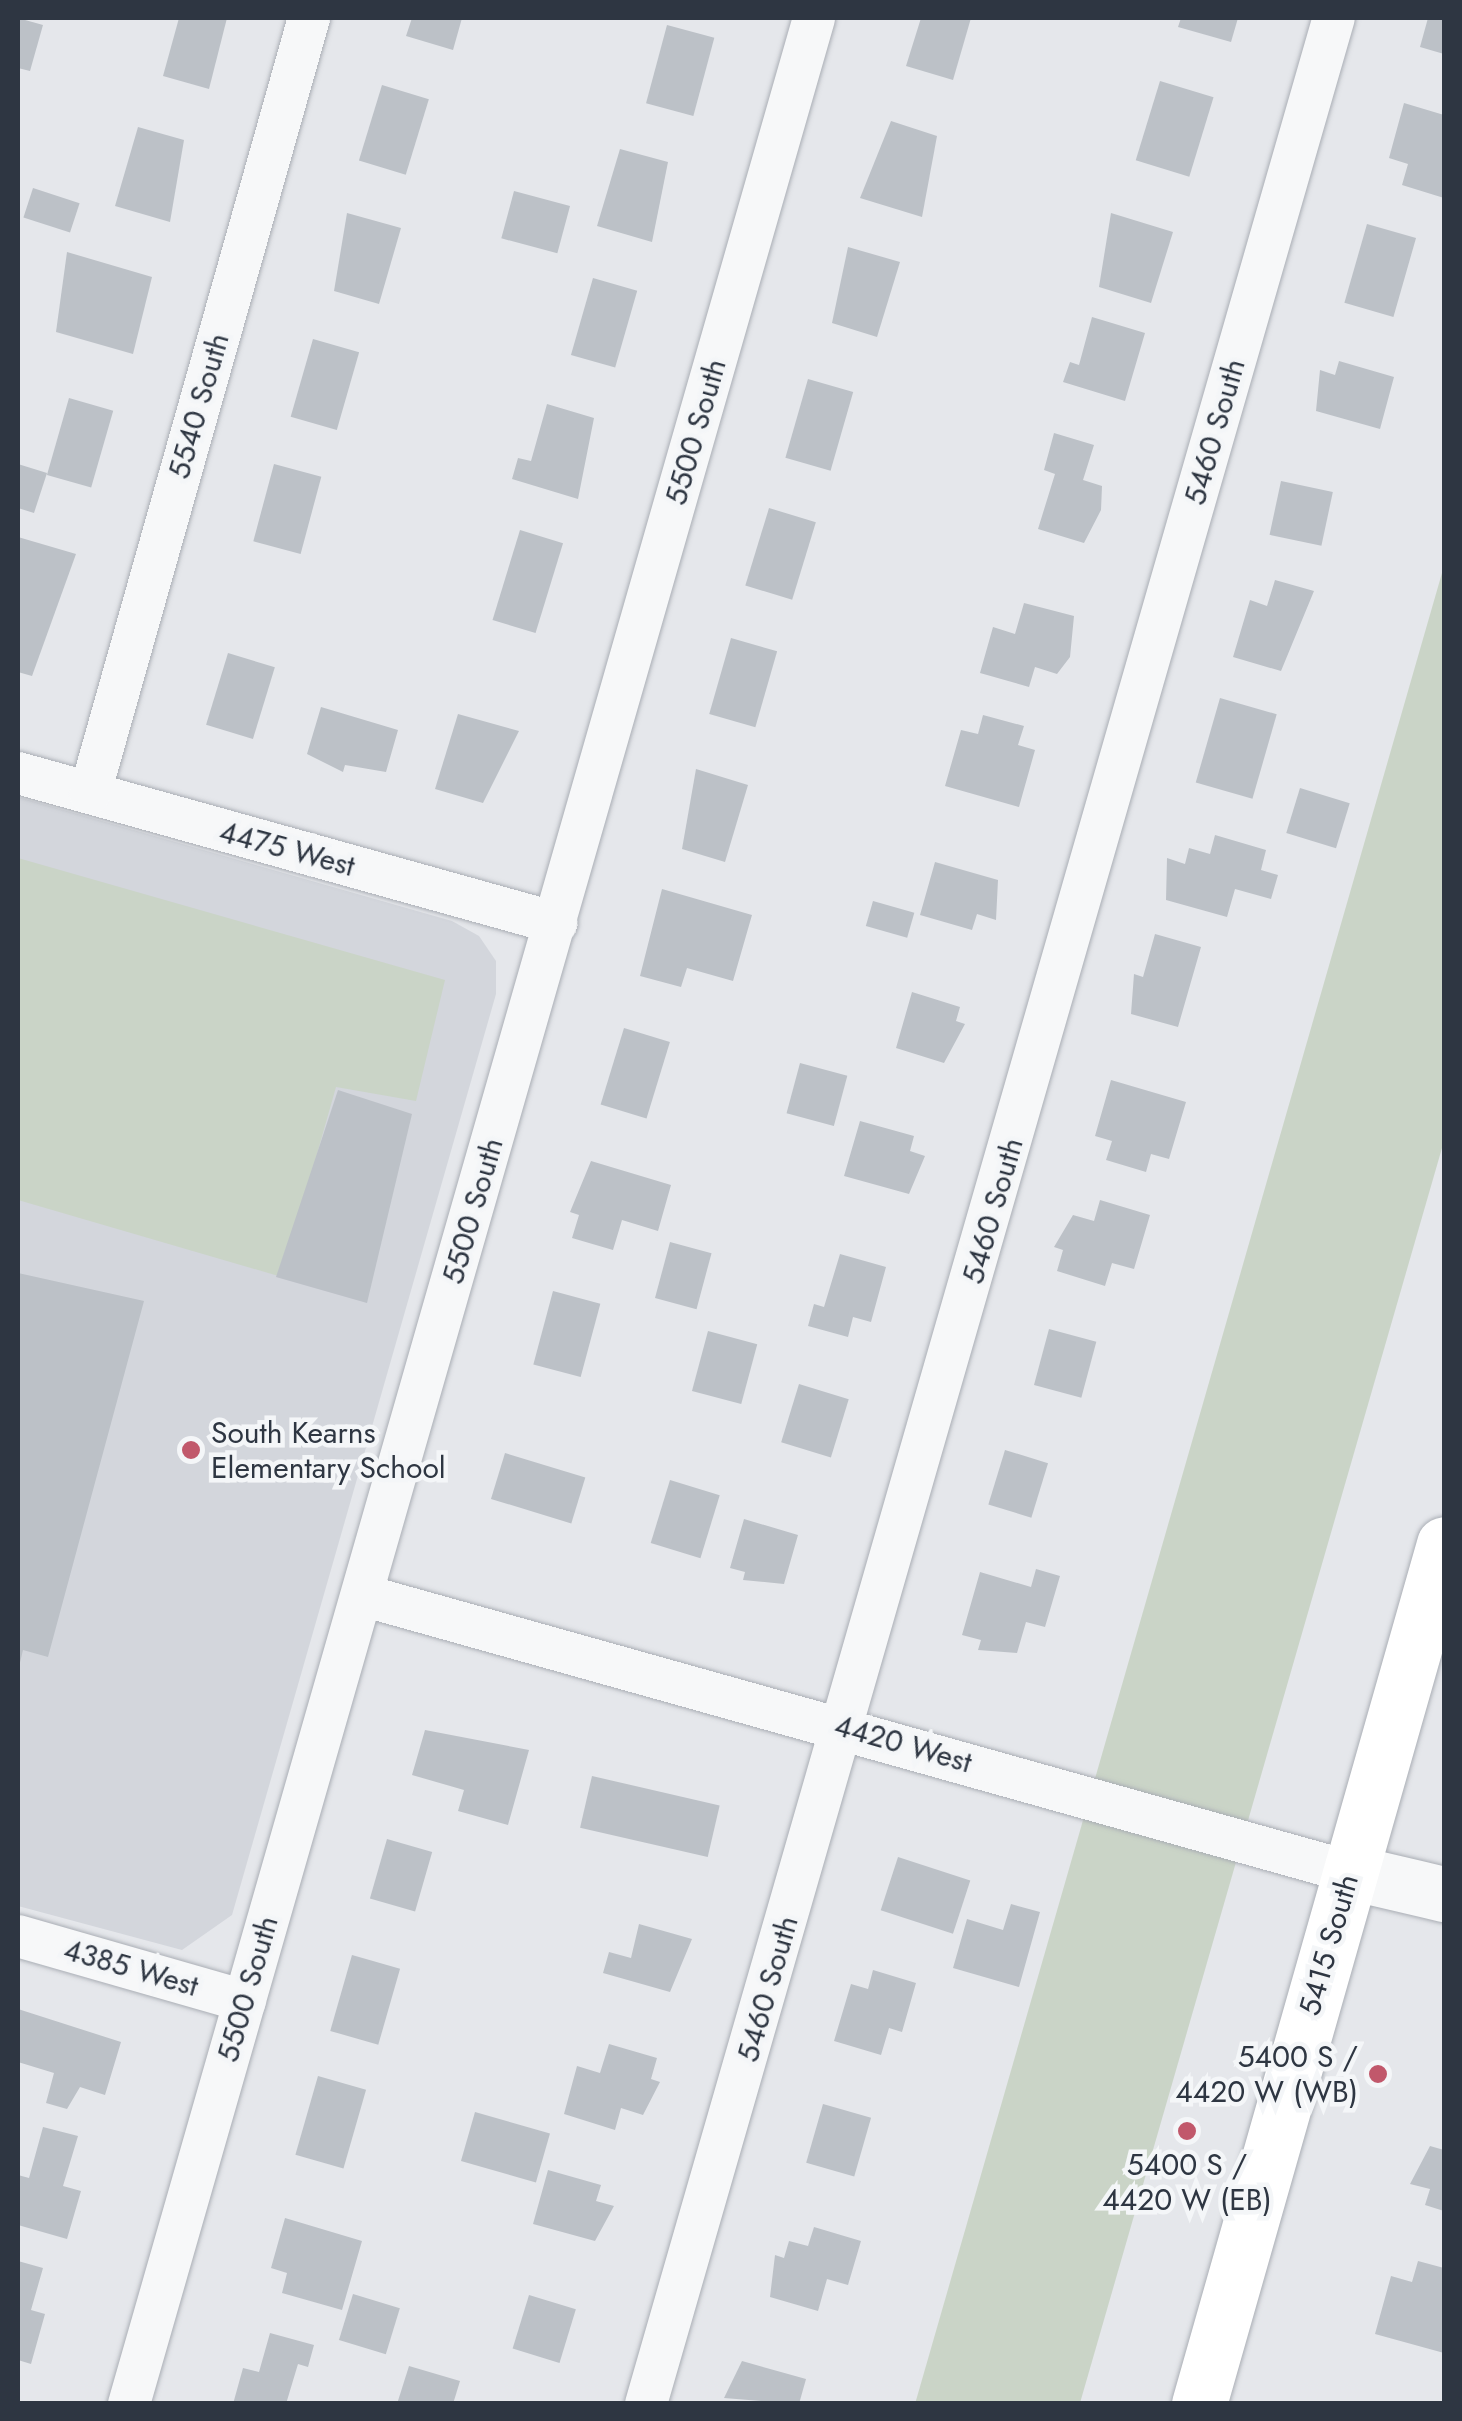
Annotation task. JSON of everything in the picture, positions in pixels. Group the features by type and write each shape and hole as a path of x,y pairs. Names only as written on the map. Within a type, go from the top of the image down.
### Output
{"main road":[{"name":"5415 South","path":"1199,2404 1444,1544"}],"street":[{"name":"5540 South","path":"90,794 309,18"},
{"name":"5500 South","path":"129,2404 814,18"},
{"name":"5460 South","path":"646,2404 846,1726 1334,18"},
{"name":"4475 West","path":"18,773 556,924"},
{"name":"4420 West","path":"362,1595 846,1726 1350,1872 1444,1894"},
{"name":"4385 West","path":"18,1936 244,2001"}],"shaded area":[{"path":"1444,566 1444,1141 1080,2403 915,2404"},
{"name":"South Kearns Elementary School","path":"18,797 452,921 479,936 496,961 496,994 232,1915 182,1950 18,1906"},
{"path":"18,858 445,980 416,1101 336,1087 282,1277 18,1200"}],"building":[{"path":"18,18 43,25 30,71 18,68"},
{"path":"179,18 227,18 209,89 163,76"},
{"path":"412,18 462,18 453,50 406,36"},
{"path":"921,18 971,18 953,80 906,66"},
{"path":"1181,18 1238,18 1231,42 1178,27"},
{"path":"1428,18 1444,18 1444,54 1420,47"},
{"path":"667,25 714,38 693,116 646,103"},
{"path":"1160,81 1214,97 1189,177 1136,160"},
{"path":"382,85 429,99 406,175 359,161"},
{"path":"1404,103 1444,115 1444,198 1402,185 1408,164 1389,158"},
{"path":"891,121 937,136 922,217 860,198"},
{"path":"138,127 184,140 170,222 115,206"},
{"path":"620,149 668,162 652,242 597,226"},
{"path":"33,188 80,203 70,233 23,217"},
{"path":"514,191 570,206 557,253 501,238"},
{"path":"347,213 401,228 379,304 334,291"},
{"path":"1111,213 1173,232 1151,303 1099,287"},
{"path":"1367,224 1416,238 1393,317 1344,303"},
{"path":"848,247 900,262 877,337 832,323"},
{"path":"67,252 152,277 133,354 56,332"},
{"path":"593,278 637,291 615,368 571,355"},
{"path":"1092,317 1145,333 1125,401 1063,382 1070,362 1079,365"},
{"path":"313,339 359,352 337,430 291,417"},
{"path":"1339,361 1394,377 1380,429 1316,411 1320,370 1335,375"},
{"path":"808,379 853,392 831,471 785,458"},
{"path":"69,398 113,411 91,488 47,475"},
{"path":"547,404 594,418 578,499 512,479 518,458 531,461"},
{"path":"1054,433 1094,445 1083,480 1102,486 1101,510 1084,543 1038,529 1055,474 1044,470"},
{"path":"18,464 47,473 34,513 18,508"},
{"path":"274,464 321,477 301,554 253,541"},
{"path":"1281,481 1333,492 1321,546 1270,535"},
{"path":"769,508 816,522 792,600 745,585"},
{"path":"520,530 563,543 536,633 493,620"},
{"path":"18,537 76,554 32,676 18,672"},
{"path":"1275,580 1314,591 1281,671 1233,657 1250,600 1267,606"},
{"path":"1024,603 1074,616 1070,657 1057,674 1035,667 1029,687 980,673 993,627 1015,634"},
{"path":"731,638 777,651 755,727 709,714"},
{"path":"228,653 275,667 253,739 206,725"},
{"path":"1220,698 1277,714 1252,799 1196,783"},
{"path":"321,707 398,730 386,772 345,765 343,772 307,754"},
{"path":"458,714 519,731 483,803 435,789"},
{"path":"983,715 1024,726 1018,745 1035,750 1019,807 945,786 961,730 978,734"},
{"path":"696,769 748,785 725,862 682,849"},
{"path":"1300,788 1350,803 1336,848 1286,833"},
{"path":"1215,835 1266,850 1261,870 1278,875 1271,899 1235,889 1227,917 1166,900 1167,858 1185,864 1189,848 1210,854"},
{"path":"935,862 998,880 996,920 977,914 972,930 920,915"},
{"path":"662,889 752,915 733,981 687,968 681,987 640,976"},
{"path":"873,901 914,913 907,938 866,926"},
{"path":"1155,934 1201,947 1178,1027 1131,1014 1134,974 1143,977"},
{"path":"912,992 960,1007 956,1021 965,1024 944,1063 896,1048"},
{"path":"624,1028 670,1042 647,1119 601,1105"},
{"path":"800,1063 847,1076 834,1126 787,1113"},
{"path":"1111,1080 1186,1102 1169,1159 1151,1154 1146,1172 1106,1160 1112,1141 1095,1136"},
{"path":"338,1090 412,1114 367,1303 276,1277"},
{"path":"860,1121 914,1136 910,1151 925,1156 909,1194 844,1176"},
{"path":"591,1161 671,1185 658,1231 622,1220 613,1250 572,1238 579,1215 570,1212"},
{"path":"1100,1200 1150,1215 1134,1269 1112,1263 1105,1286 1057,1271 1063,1250 1054,1247 1073,1215 1094,1221"},
{"path":"670,1242 712,1253 697,1309 655,1298"},
{"path":"840,1254 886,1267 871,1322 853,1317 848,1337 808,1326 814,1304 824,1307"},
{"path":"18,1273 144,1301 48,1657 23,1650 19,1667"},
{"path":"553,1291 600,1304 581,1377 533,1364"},
{"path":"1049,1329 1096,1342 1081,1398 1034,1385"},
{"path":"708,1331 757,1344 741,1404 692,1391"},
{"path":"799,1384 849,1399 831,1458 781,1442"},
{"path":"1005,1450 1048,1463 1031,1518 988,1505"},
{"path":"505,1453 585,1478 571,1523 491,1499"},
{"path":"670,1480 720,1495 700,1558 651,1543"},
{"path":"744,1519 798,1535 784,1584 743,1580 745,1572 730,1568"},
{"path":"1036,1569 1060,1576 1045,1627 1026,1622 1017,1653 978,1650 981,1640 962,1635 980,1572 1031,1587"},
{"path":"425,1730 529,1750 508,1825 458,1811 464,1790 412,1775"},
{"path":"592,1776 720,1805 708,1857 580,1828"},
{"path":"387,1839 432,1852 415,1912 370,1899"},
{"path":"898,1857 970,1880 953,1934 881,1910"},
{"path":"1011,1904 1040,1912 1019,1987 953,1968 967,1919 1003,1930"},
{"path":"639,1924 692,1939 670,1992 603,1973 609,1952 631,1958"},
{"path":"352,1955 400,1969 378,2045 330,2031"},
{"path":"873,1970 916,1983 902,2032 889,2028 881,2055 834,2041 851,1984 868,1989"},
{"path":"18,2009 121,2042 105,2095 80,2087 67,2109 46,2103 54,2073 18,2062"},
{"path":"609,2044 657,2058 651,2079 660,2082 643,2115 621,2108 615,2130 564,2114 577,2066 600,2073"},
{"path":"318,2076 366,2090 343,2169 295,2155"},
{"path":"823,2104 871,2118 854,2176 806,2163"},
{"path":"475,2112 550,2133 536,2183 461,2161"},
{"path":"43,2127 78,2136 63,2186 81,2191 67,2239 18,2225 18,2175 29,2178"},
{"path":"1430,2146 1444,2150 1444,2211 1425,2205 1430,2189 1410,2184"},
{"path":"548,2170 601,2185 596,2201 614,2206 595,2241 533,2224"},
{"path":"285,2218 362,2241 342,2310 282,2293 287,2273 271,2268"},
{"path":"814,2227 861,2241 848,2285 827,2279 818,2311 770,2297 775,2255 784,2258 789,2241 808,2246"},
{"path":"18,2261 43,2268 31,2310 45,2314 31,2364 18,2360"},
{"path":"1418,2261 1444,2268 1444,2353 1375,2334 1391,2276 1412,2282"},
{"path":"353,2294 400,2308 386,2354 339,2340"},
{"path":"529,2295 576,2309 559,2363 513,2349"},
{"path":"270,2333 314,2345 308,2367 298,2364 286,2404 233,2404 243,2368 259,2372"},
{"path":"742,2361 806,2379 799,2404 724,2398"},
{"path":"409,2366 460,2381 453,2404 397,2404"}],"place":[{"name":"South Kearns Elementary School","path":"191,1450"},
{"name":"5400 S / 4420 W (WB)","path":"1378,2074"},
{"name":"5400 S / 4420 W (EB)","path":"1187,2131"}]}
